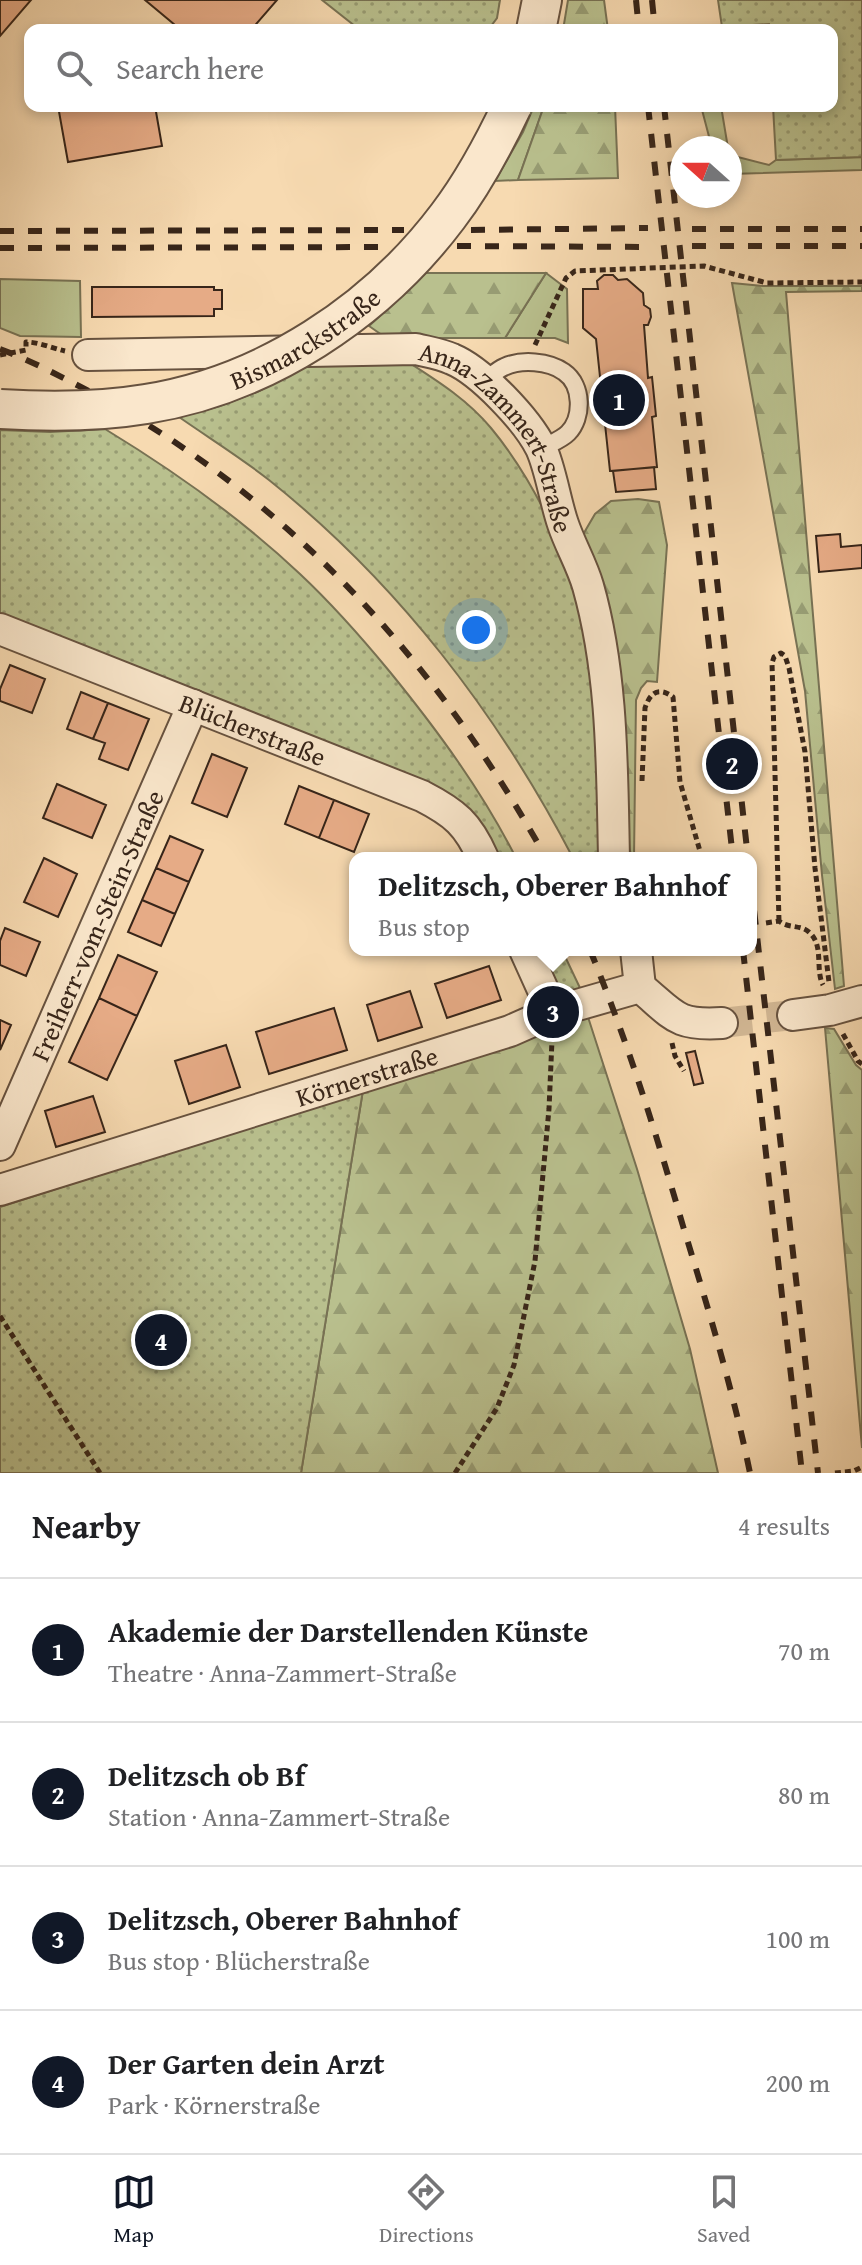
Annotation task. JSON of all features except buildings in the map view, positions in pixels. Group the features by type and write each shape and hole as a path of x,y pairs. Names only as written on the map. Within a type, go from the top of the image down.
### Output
{"street":[{"path":"537,24 542,0"},
{"name":"Bismarckstraße","path":"0,409 78,410 148,404 245,375 306,344 363,305 424,246 467,190 509,112"},
{"name":"Anna-Zammert-Straße","path":"88,355 416,349 453,359 503,398 541,449 563,526 587,583 595,615 612,752 614,852"},
{"name":"Blücherstraße","path":"0,629 422,796 461,820 480,852"},
{"name":"Freiherr-vom-Stein-Straße","path":"0,1145 193,705"},
{"path":"528,956 553,1012"},
{"path":"637,956 640,987 665,1010 683,1020 700,1024 722,1023"},
{"name":"Körnerstraße","path":"0,1190 510,1031 553,1012 640,987"},
{"path":"793,1015 830,1000 862,1001"}],"lane":[{"path":"484,381 505,367 527,362 546,364 565,372 576,386 579,404 577,420 567,434 541,449"}],"path":[{"path":"527,362 566,278 575,271 704,266 767,283 862,282"},
{"path":"0,355 26,350 26,342 44,346"},
{"path":"819,979 814,937 808,930 786,927 779,921 772,663 774,657 781,653 789,668 805,752 830,1000 862,1064"},
{"path":"642,783 645,708 648,698 662,691 673,697 675,704 680,782 700,852"},
{"path":"766,923 779,921"},
{"path":"455,1473 497,1408 514,1365 535,1261 549,1109 553,1012"},
{"path":"0,1316 100,1473"},
{"path":"835,1473 862,1467"}],"green space":[{"path":"322,0 500,0 497,18 492,24 352,24"},
{"path":"568,0 604,0 607,24 564,24"},
{"path":"718,0 862,0 862,157 776,160 773,112 838,112 838,24 722,24"},
{"path":"531,112 542,112 518,180 495,181"},
{"path":"542,112 615,112 618,178 518,180"},
{"path":"703,112 722,112 726,136 709,136"},
{"path":"862,157 862,170 742,174 742,158 769,165 776,160"},
{"path":"426,273 546,273 505,338 405,338 382,335 369,326"},
{"path":"546,273 567,289 568,343 555,338 505,338"},
{"path":"0,279 80,281 81,337 20,336 0,328"},
{"path":"732,283 862,286 862,291 786,292 844,986 835,989 805,691"},
{"path":"405,360 440,383 482,418 527,480 573,575 591,640 600,740 602,852 570,852 544,805 478,702 402,606 360,562 269,480 179,417 259,391 317,361"},
{"path":"105,429 181,479 278,553 324,597 408,694 474,785 513,852 492,852 477,821 0,619 0,430 50,432"},
{"path":"638,499 659,502 667,545 657,682 647,681 636,700 634,852 622,852 581,538 595,514 611,501"},
{"path":"542,956 565,956 580,988 566,990 550,972"},
{"path":"588,1017 690,1349 718,1473 301,1473 363,1090"},
{"path":"825,1028 834,1029 862,1070 862,1448"},
{"path":"363,1090 301,1473 0,1473 0,1207"}],"tunnel":[{"path":"722,1023 793,1015"}],"railway":[{"path":"636,0 638,24"},
{"path":"652,0 654,24"},
{"path":"649,112 732,852"},
{"path":"665,112 747,852"},
{"path":"471,230 648,228"},
{"path":"692,229 862,229"},
{"path":"0,231 404,230"},
{"path":"457,246 650,247"},
{"path":"692,246 862,246"},
{"path":"0,248 388,247"},
{"path":"0,349 68,380 151,427 221,475 286,528 347,586 403,648 455,715 503,785 542,852"},
{"path":"757,936 818,1473"},
{"path":"592,956 629,1052 662,1156 720,1349 750,1473"},
{"path":"744,956 802,1473"}],"place":[{"name":"Akademie der Darstellenden Künste","path":"619,400"},
{"name":"Delitzsch ob Bf","path":"732,764"},
{"name":"Delitzsch, Oberer Bahnhof","path":"553,1012"},
{"name":"Der Garten dein Arzt","path":"161,1340"}]}
